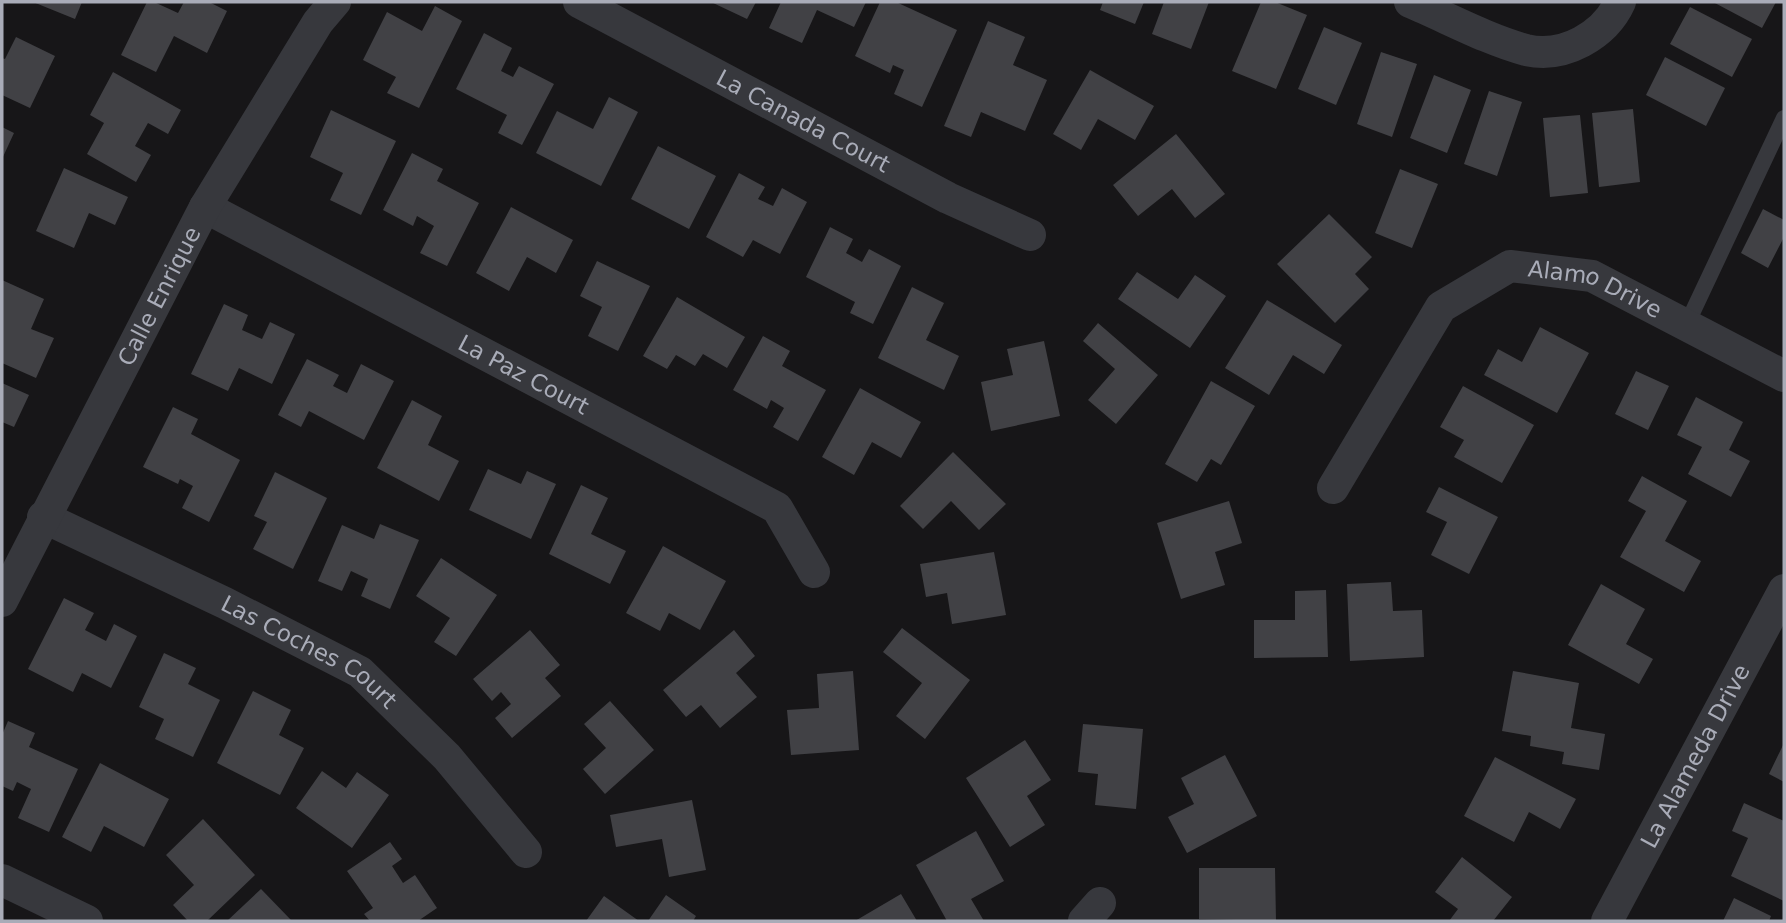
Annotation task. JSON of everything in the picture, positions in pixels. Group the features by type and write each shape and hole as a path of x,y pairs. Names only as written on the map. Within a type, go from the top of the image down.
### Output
{"street":[{"name":"Calle Enrique","path":"2,601 205,207 317,22 335,2"},
{"name":"La Canada Court","path":"579,2 948,198 1030,235"},
{"path":"1410,2 1528,50 1558,49 1587,41 1614,15 1620,2"},
{"name":"La Paz Court","path":"205,207 777,508 814,572"},
{"name":"Alamo Drive","path":"1333,488 1441,307 1510,266 1592,276 1784,376"},
{"name":"Las Coches Court","path":"43,517 225,603 360,673 447,757 526,852"},
{"name":"La Alameda Drive","path":"1608,921 1784,590"},
{"path":"2,880 87,921"}],"lane":[{"path":"1686,326 1784,118"}],"building":[{"path":"33,2 82,2 75,19"},
{"path":"147,2 154,2 178,13 184,2 209,2 227,11 207,53 174,36 156,72 121,55"},
{"path":"711,2 756,2 747,19"},
{"path":"781,2 866,2 854,27 817,10 802,43 769,28"},
{"path":"880,2 896,2 957,30 922,107 894,94 904,70 893,65 890,73 855,56"},
{"path":"1103,2 1144,2 1135,24 1100,10"},
{"path":"1164,2 1209,2 1191,49 1152,34"},
{"path":"1261,2 1275,2 1307,15 1276,89 1232,71"},
{"path":"1713,2 1776,2 1762,28"},
{"path":"435,6 462,21 419,108 387,93 396,77 363,60 387,12 422,31"},
{"path":"1690,7 1752,39 1732,77 1670,44"},
{"path":"988,21 1025,37 1013,65 1047,80 1025,131 981,112 971,137 944,126"},
{"path":"1324,27 1362,43 1336,105 1298,89"},
{"path":"484,33 512,48 501,71 513,77 519,66 554,84 522,145 498,133 507,115 456,89"},
{"path":"16,37 55,56 30,108 2,95 2,58 5,59"},
{"path":"1381,52 1417,64 1392,137 1357,124"},
{"path":"1665,57 1725,88 1706,126 1646,95"},
{"path":"1090,70 1154,106 1135,140 1098,119 1081,150 1053,134"},
{"path":"113,72 181,110 168,134 148,123 135,146 151,155 136,182 87,154 104,123 90,115"},
{"path":"1434,75 1471,90 1447,153 1410,138"},
{"path":"1489,91 1522,102 1497,176 1464,164"},
{"path":"609,97 638,112 601,186 536,153 557,111 593,129"},
{"path":"1633,109 1640,182 1599,187 1592,113"},
{"path":"331,110 396,141 361,215 330,200 343,173 310,157"},
{"path":"1580,115 1588,193 1550,197 1543,118"},
{"path":"2,127 14,133 2,159"},
{"path":"1176,134 1225,194 1195,218 1172,189 1138,216 1113,185"},
{"path":"658,146 716,176 689,229 631,199"},
{"path":"412,153 443,169 437,181 479,203 447,266 420,253 434,226 417,216 413,226 383,210"},
{"path":"64,168 128,197 115,225 89,213 74,248 36,231"},
{"path":"1400,169 1438,184 1412,248 1375,233"},
{"path":"739,173 765,187 758,199 773,206 782,188 807,202 780,254 753,240 743,257 706,237"},
{"path":"511,207 573,240 556,273 527,257 509,291 476,273"},
{"path":"1763,209 1784,220 1784,237 1768,268 1741,253"},
{"path":"1329,214 1372,257 1355,274 1369,289 1335,323 1277,264"},
{"path":"830,227 853,239 846,253 862,262 869,249 901,266 873,324 850,313 855,302 806,277"},
{"path":"597,261 650,286 618,351 588,336 602,307 580,296"},
{"path":"1137,272 1178,299 1195,275 1226,296 1190,348 1118,299"},
{"path":"2,280 44,299 31,329 54,338 36,378 2,363"},
{"path":"912,287 944,303 926,340 959,356 944,390 878,358"},
{"path":"677,297 745,337 727,368 703,354 695,366 676,355 667,369 643,356"},
{"path":"1267,300 1342,345 1324,374 1293,355 1269,395 1225,368"},
{"path":"224,304 248,315 242,330 262,339 270,322 295,334 272,384 239,368 228,391 191,374"},
{"path":"1098,323 1158,375 1116,424 1088,400 1115,369 1083,341"},
{"path":"1540,327 1589,353 1557,413 1484,375 1498,349 1522,362"},
{"path":"763,336 790,351 782,366 826,390 798,441 773,427 784,408 771,400 767,409 733,390"},
{"path":"1044,341 1060,416 991,431 981,382 1013,375 1007,349"},
{"path":"307,359 339,375 333,386 347,393 361,364 394,381 364,440 309,411 301,427 278,415"},
{"path":"1636,371 1669,386 1648,430 1615,414"},
{"path":"1211,381 1255,406 1221,465 1211,459 1197,482 1165,464"},
{"path":"2,383 29,395 14,427 2,422"},
{"path":"1463,386 1534,425 1502,483 1454,457 1464,440 1440,427"},
{"path":"860,388 921,422 901,458 872,442 854,475 822,457"},
{"path":"1696,397 1743,422 1729,450 1750,461 1731,497 1688,474 1702,447 1677,435"},
{"path":"412,400 442,416 428,445 459,461 439,501 377,468"},
{"path":"173,407 198,419 191,434 240,460 209,522 182,508 193,486 180,479 178,484 143,467"},
{"path":"953,452 1006,504 979,530 951,501 923,529 900,506"},
{"path":"488,469 521,484 527,471 556,484 531,539 469,510"},
{"path":"275,472 327,498 293,569 253,549 267,522 254,516"},
{"path":"1642,476 1687,501 1665,541 1701,561 1684,592 1620,557 1646,511 1628,501"},
{"path":"581,485 608,498 591,534 626,551 610,584 549,554"},
{"path":"1439,487 1498,517 1469,574 1431,555 1447,522 1426,512"},
{"path":"1229,501 1242,543 1215,552 1225,585 1181,599 1157,523"},
{"path":"380,524 419,540 390,609 361,596 368,579 351,571 342,591 318,581 342,525 374,539"},
{"path":"663,546 726,581 700,630 669,613 660,631 626,613"},
{"path":"994,552 1006,615 952,624 947,593 926,597 920,564"},
{"path":"441,558 497,595 456,656 434,642 450,618 416,596"},
{"path":"1391,582 1393,611 1422,610 1424,657 1350,661 1347,584"},
{"path":"1601,584 1645,609 1626,644 1653,659 1639,684 1568,645"},
{"path":"1326,590 1328,657 1254,658 1254,620 1295,620 1295,591"},
{"path":"64,598 94,613 85,630 106,641 114,624 137,636 111,688 82,673 73,692 28,669"},
{"path":"902,628 970,680 925,739 896,716 922,683 883,652"},
{"path":"530,630 560,665 545,678 561,696 512,738 495,718 511,704 501,692 492,701 473,679"},
{"path":"734,630 755,656 736,673 757,697 720,728 701,705 686,717 663,690"},
{"path":"164,653 196,668 188,684 220,700 193,757 155,739 164,719 139,707"},
{"path":"853,671 859,750 791,755 787,710 819,708 817,674"},
{"path":"1513,671 1579,683 1571,728 1605,734 1599,770 1562,764 1564,752 1530,746 1531,736 1502,731"},
{"path":"253,691 291,710 279,735 304,748 280,795 217,763"},
{"path":"610,701 654,750 605,794 583,769 606,748 584,724"},
{"path":"8,721 35,733 29,747 78,769 49,832 18,818 31,789 17,782 13,791 2,786 2,735"},
{"path":"1083,724 1143,729 1136,809 1095,805 1098,774 1078,772"},
{"path":"1025,740 1051,780 1027,796 1045,825 1010,847 966,778"},
{"path":"1784,743 1784,782 1769,774"},
{"path":"1225,755 1257,816 1187,853 1168,817 1194,804 1181,778"},
{"path":"1495,757 1576,799 1560,829 1529,812 1514,842 1464,816"},
{"path":"100,763 169,799 144,847 104,826 91,852 62,837"},
{"path":"322,771 346,788 357,772 389,795 352,848 296,808"},
{"path":"692,800 706,870 669,877 662,839 616,847 610,815"},
{"path":"1744,803 1784,821 1784,901 1731,876 1748,838 1732,831"},
{"path":"203,819 255,875 207,921 188,921 173,905 194,885 166,855"},
{"path":"976,831 1004,881 971,899 984,921 947,921 916,865"},
{"path":"390,842 402,859 392,866 403,883 415,875 437,908 418,921 370,921 364,914 373,908 347,871"},
{"path":"1462,857 1512,897 1493,921 1449,921 1458,909 1435,892"},
{"path":"1199,868 1275,868 1276,921 1199,919"},
{"path":"261,889 292,921 227,921"},
{"path":"901,894 917,921 855,921"},
{"path":"666,895 696,916 693,921 648,921"},
{"path":"604,896 639,921 586,921"},
{"path":"1734,898 1771,916 1769,921 1723,921"}]}
